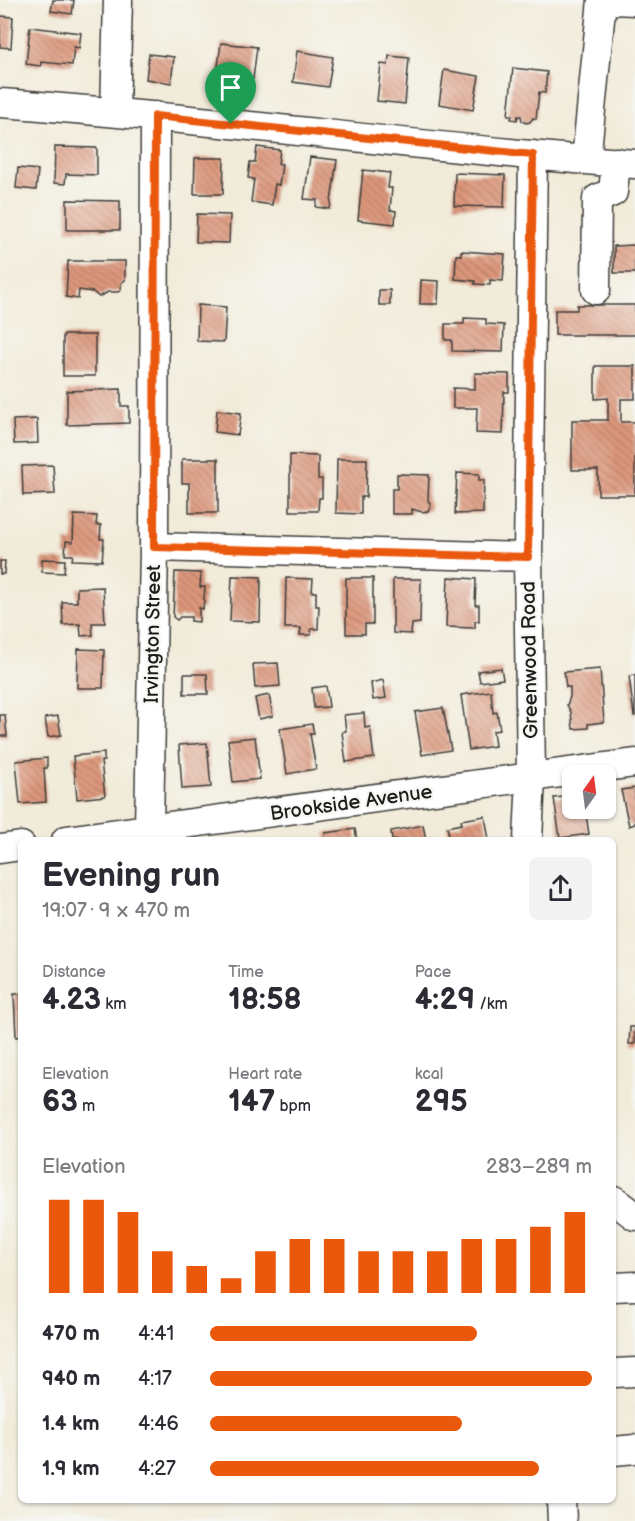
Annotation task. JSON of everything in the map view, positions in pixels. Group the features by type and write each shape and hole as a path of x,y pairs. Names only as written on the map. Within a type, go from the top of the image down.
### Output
{"street":[{"path":"115,111 118,0"},
{"path":"586,160 602,0"},
{"path":"611,0 635,1"},
{"path":"0,103 115,111 626,163 624,193 597,199 596,290"},
{"name":"Irvington Street","path":"149,829 154,547 155,116"},
{"name":"Greenwood Road","path":"528,837 531,777 528,557 533,155"},
{"path":"154,547 528,557"},
{"name":"Brookside Avenue","path":"89,837 635,763"},
{"path":"0,849 18,846"},
{"path":"616,1202 635,1216"},
{"path":"616,1287 635,1286"},
{"path":"616,1373 635,1372"},
{"path":"616,1451 635,1449"},
{"path":"561,1503 562,1521"}],"building":[{"path":"53,0 74,0 72,14 51,11"},
{"path":"0,16 13,17 11,48 0,47"},
{"path":"30,27 81,33 79,48 74,47 72,65 41,62 41,66 26,64"},
{"path":"221,43 257,47 253,79 217,74"},
{"path":"297,51 333,57 328,87 293,82"},
{"path":"149,54 174,57 171,83 146,79"},
{"path":"389,56 409,58 405,104 377,101 381,64 388,65"},
{"path":"513,68 547,72 545,93 539,92 536,119 533,118 530,122 522,121 521,116 518,116 517,120 511,119 512,115 508,115"},
{"path":"444,70 479,76 473,110 439,104"},
{"path":"55,147 97,148 97,175 66,174 65,184 54,183"},
{"path":"257,147 280,150 278,164 282,164 279,185 275,184 272,205 251,202 254,179 248,178 250,162 255,162"},
{"path":"310,157 337,160 330,209 316,207 317,200 304,199"},
{"path":"195,158 224,158 223,194 194,194"},
{"path":"18,168 38,170 36,190 16,188"},
{"path":"363,170 390,173 388,188 392,188 390,210 396,211 395,224 358,220"},
{"path":"455,173 505,175 504,207 454,206"},
{"path":"67,200 120,201 120,230 67,230"},
{"path":"197,214 230,215 229,243 196,242"},
{"path":"635,245 635,273 614,273 614,246"},
{"path":"461,251 505,254 503,281 490,280 490,285 455,279 456,255 461,255"},
{"path":"68,261 125,261 125,280 121,283 121,290 108,292 99,297 93,292 79,290 78,299 66,297"},
{"path":"421,280 439,281 438,304 420,304"},
{"path":"379,290 390,290 390,305 379,305"},
{"path":"198,305 226,307 224,342 197,341"},
{"path":"577,305 635,305 635,335 555,335 555,310 577,310"},
{"path":"464,318 486,319 486,324 504,325 503,352 452,351 452,340 445,340 445,324 464,324"},
{"path":"63,335 95,335 95,376 63,376"},
{"path":"595,366 635,366 635,399 621,399 621,422 635,422 635,495 598,495 598,470 572,470 572,420 608,420 608,398 595,399"},
{"path":"475,373 509,374 509,392 504,392 503,434 476,433 477,408 453,408 453,388 475,389"},
{"path":"121,389 121,406 129,406 129,423 67,425 67,391"},
{"path":"217,410 241,413 238,435 215,432"},
{"path":"37,419 38,443 14,444 13,420"},
{"path":"290,455 318,456 318,479 322,479 322,498 319,498 318,511 290,511"},
{"path":"182,459 218,459 218,513 189,513 189,483 182,483"},
{"path":"337,459 367,459 366,497 361,497 361,514 336,513"},
{"path":"53,465 55,494 23,495 22,466"},
{"path":"457,473 479,474 479,480 484,480 483,513 455,514"},
{"path":"397,474 429,475 428,500 431,505 428,511 412,509 412,514 392,514 392,489 397,489"},
{"path":"74,515 97,516 96,525 101,525 100,539 104,539 102,561 72,560 73,555 65,555 66,541 73,542"},
{"path":"42,559 65,560 64,573 42,572"},
{"path":"0,561 5,561 4,574 0,574"},
{"path":"175,572 201,573 200,587 205,587 203,609 199,608 199,622 191,621 191,617 180,617 177,620 173,617"},
{"path":"232,576 261,577 260,622 230,621"},
{"path":"448,577 476,579 475,605 479,605 479,621 475,621 475,628 446,627"},
{"path":"286,578 313,579 312,592 316,592 316,606 319,606 318,629 311,629 311,635 300,635 301,628 285,628"},
{"path":"346,578 373,578 373,624 365,624 365,634 346,634"},
{"path":"393,579 421,579 420,623 412,624 411,634 393,633"},
{"path":"103,587 105,623 92,623 93,635 81,636 80,624 63,625 62,602 77,602 77,588"},
{"path":"78,649 104,650 103,688 77,688"},
{"path":"278,663 280,686 255,688 253,664"},
{"path":"501,668 503,679 480,682 478,671"},
{"path":"600,669 604,722 588,724 588,728 573,729 571,712 567,705 570,687 566,687 564,672"},
{"path":"184,674 207,674 208,694 184,694"},
{"path":"635,675 635,716 634,716 629,676"},
{"path":"383,680 386,698 373,700 371,683"},
{"path":"326,686 329,707 314,708 312,688"},
{"path":"491,691 493,713 497,712 500,730 493,731 495,746 469,750 461,695"},
{"path":"269,695 273,716 259,719 255,698"},
{"path":"443,708 451,750 422,755 415,712"},
{"path":"364,713 365,728 370,727 374,758 346,762 342,732 346,731 344,715"},
{"path":"0,715 5,715 7,736 0,736"},
{"path":"58,716 61,735 48,737 45,718"},
{"path":"312,724 314,734 310,734 316,769 287,774 280,729"},
{"path":"255,737 260,779 233,782 228,740"},
{"path":"207,743 211,787 182,789 179,745"},
{"path":"104,753 104,761 101,761 105,796 77,799 73,756"},
{"path":"47,758 47,768 44,768 46,802 20,804 16,761"},
{"path":"635,788 635,824 629,826 621,790"},
{"path":"562,797 562,819 587,819 589,834 560,837 554,798"},
{"path":"485,816 488,837 449,837 447,827 462,824 461,820"},
{"path":"423,825 425,837 392,837 391,831"},
{"path":"355,829 356,837 326,837 325,833"},
{"path":"14,994 18,994 18,1037 16,1037"},
{"path":"630,1027 635,1027 635,1044 629,1044"}],"route":[{"path":"155,116 231,124 533,155 528,557 154,547 155,116"}]}
